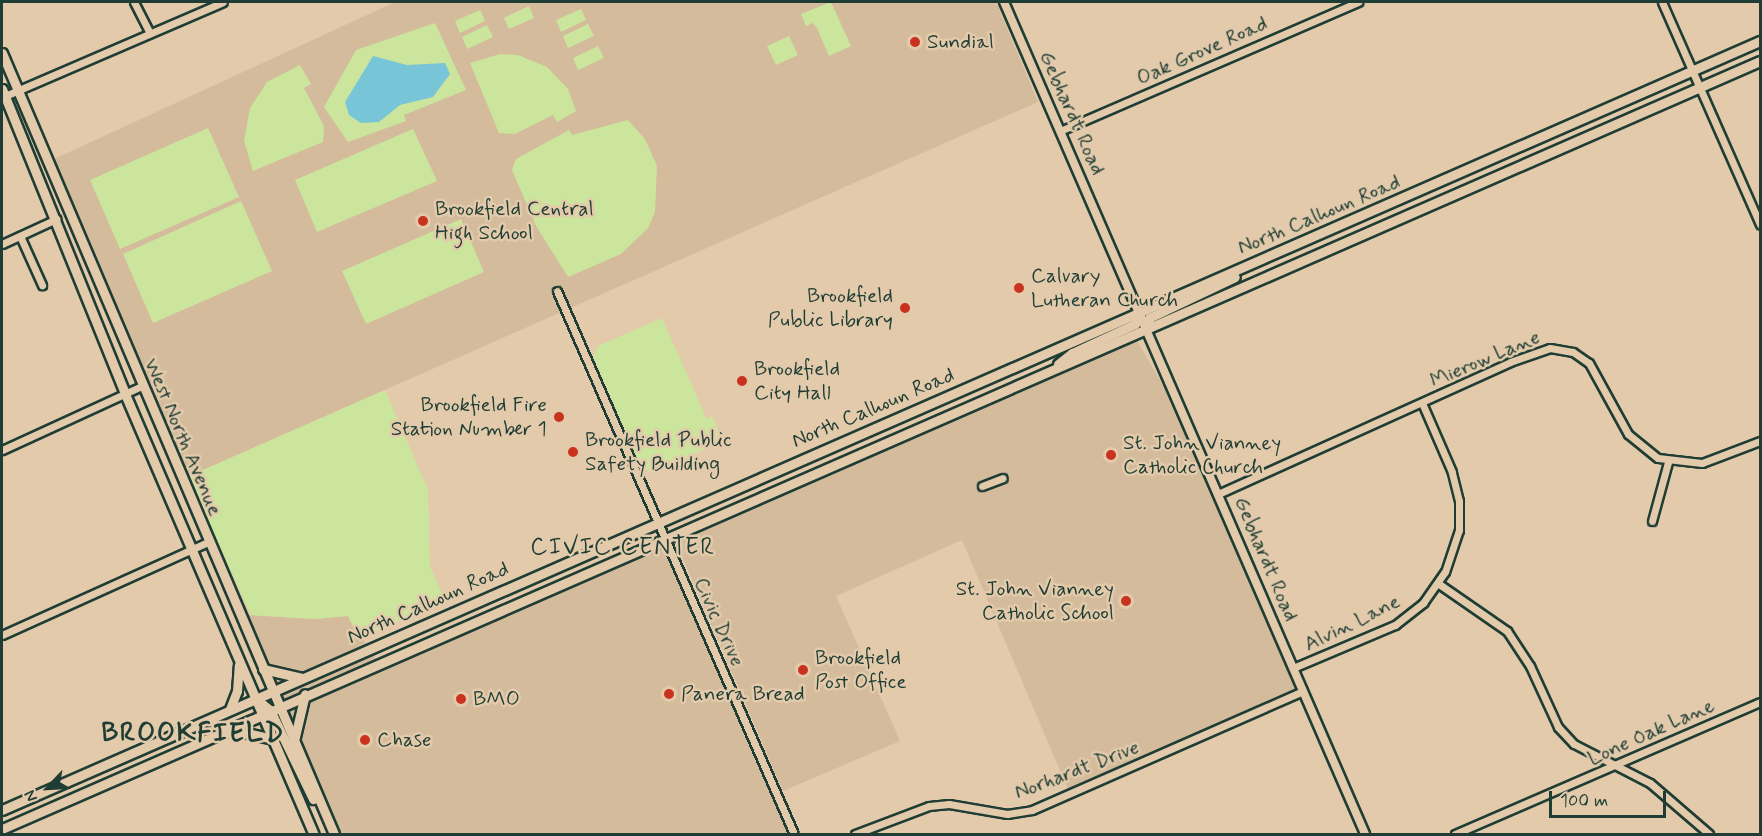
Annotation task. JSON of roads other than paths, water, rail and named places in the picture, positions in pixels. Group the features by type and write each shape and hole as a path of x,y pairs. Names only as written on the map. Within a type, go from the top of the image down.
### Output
{"main road":[{"name":"North Calhoun Road","path":"2,810 656,522 1761,41"},
{"name":"West North Avenue","path":"2,53 272,691 270,710 273,739 314,834"},
{"name":"North Calhoun Road","path":"2,829 225,728 1761,62"},
{"name":"West North Avenue","path":"3,92 125,394 255,698 270,710 294,741 334,834"},
{"path":"1147,328 1149,318 1209,292 1262,259"},
{"path":"1049,371 1072,353 1135,324 1141,312"},
{"path":"230,709 237,691 240,663"},
{"path":"263,669 304,678"},
{"path":"294,741 305,694"},
{"path":"270,710 299,776 326,819"},
{"path":"225,728 273,739"}],"street":[{"path":"134,2 150,33"},
{"path":"3,92 18,91 223,2"},
{"name":"Gebhardt Road","path":"1004,2 1141,312 1365,834"},
{"name":"Oak Grove Road","path":"1060,131 1358,2"},
{"path":"1662,2 1761,225"},
{"path":"2,244 56,219"},
{"path":"20,236 42,285"},
{"name":"Civic Drive","path":"557,291 663,539 794,834"},
{"name":"Mierow Lane","path":"1218,494 1541,350 1562,348 1589,363 1621,424 1636,444 1668,462 1702,463 1761,441"},
{"path":"2,450 142,386"},
{"name":"Alvin Lane","path":"1293,668 1395,624 1439,584 1456,544 1459,501 1452,472 1422,403"},
{"path":"1652,521 1668,462"},
{"path":"982,486 1003,478"},
{"path":"2,635 208,542"},
{"path":"1439,584 1484,611 1507,631 1530,666 1558,727 1574,744 1662,792 1709,834"},
{"name":"Norhardt Drive","path":"855,834 929,806 949,804 1007,814 1032,810 1303,692"},
{"name":"Lone Oak Lane","path":"1455,834 1761,702"}],"water":[{"path":"373,56 407,65 445,63 450,74 433,97 400,105 379,122 361,123 349,115 345,102"}],"place":[{"name":"Sundial","path":"915,42"},
{"name":"Brookfield Central High School","path":"423,221"},
{"name":"Calvary Lutheran Church","path":"1019,288"},
{"name":"Brookfield Public Library","path":"905,308"},
{"name":"Brookfield City Hall","path":"742,381"},
{"name":"Brookfield Fire Station Number 1","path":"559,417"},
{"name":"Brookfield Public Safety Building","path":"573,452"},
{"name":"St. John Vianney Catholic Church","path":"1111,455"},
{"name":"St. John Vianney Catholic School","path":"1126,601"},
{"name":"Brookfield Post Office","path":"803,670"},
{"name":"Panera Bread","path":"669,694"},
{"name":"BMO","path":"461,699"},
{"name":"Chase","path":"365,740"}],"district":[{"name":"CIVIC CENTER","path":"623,548"},
{"name":"BROOKFIELD","path":"193,734"}]}
